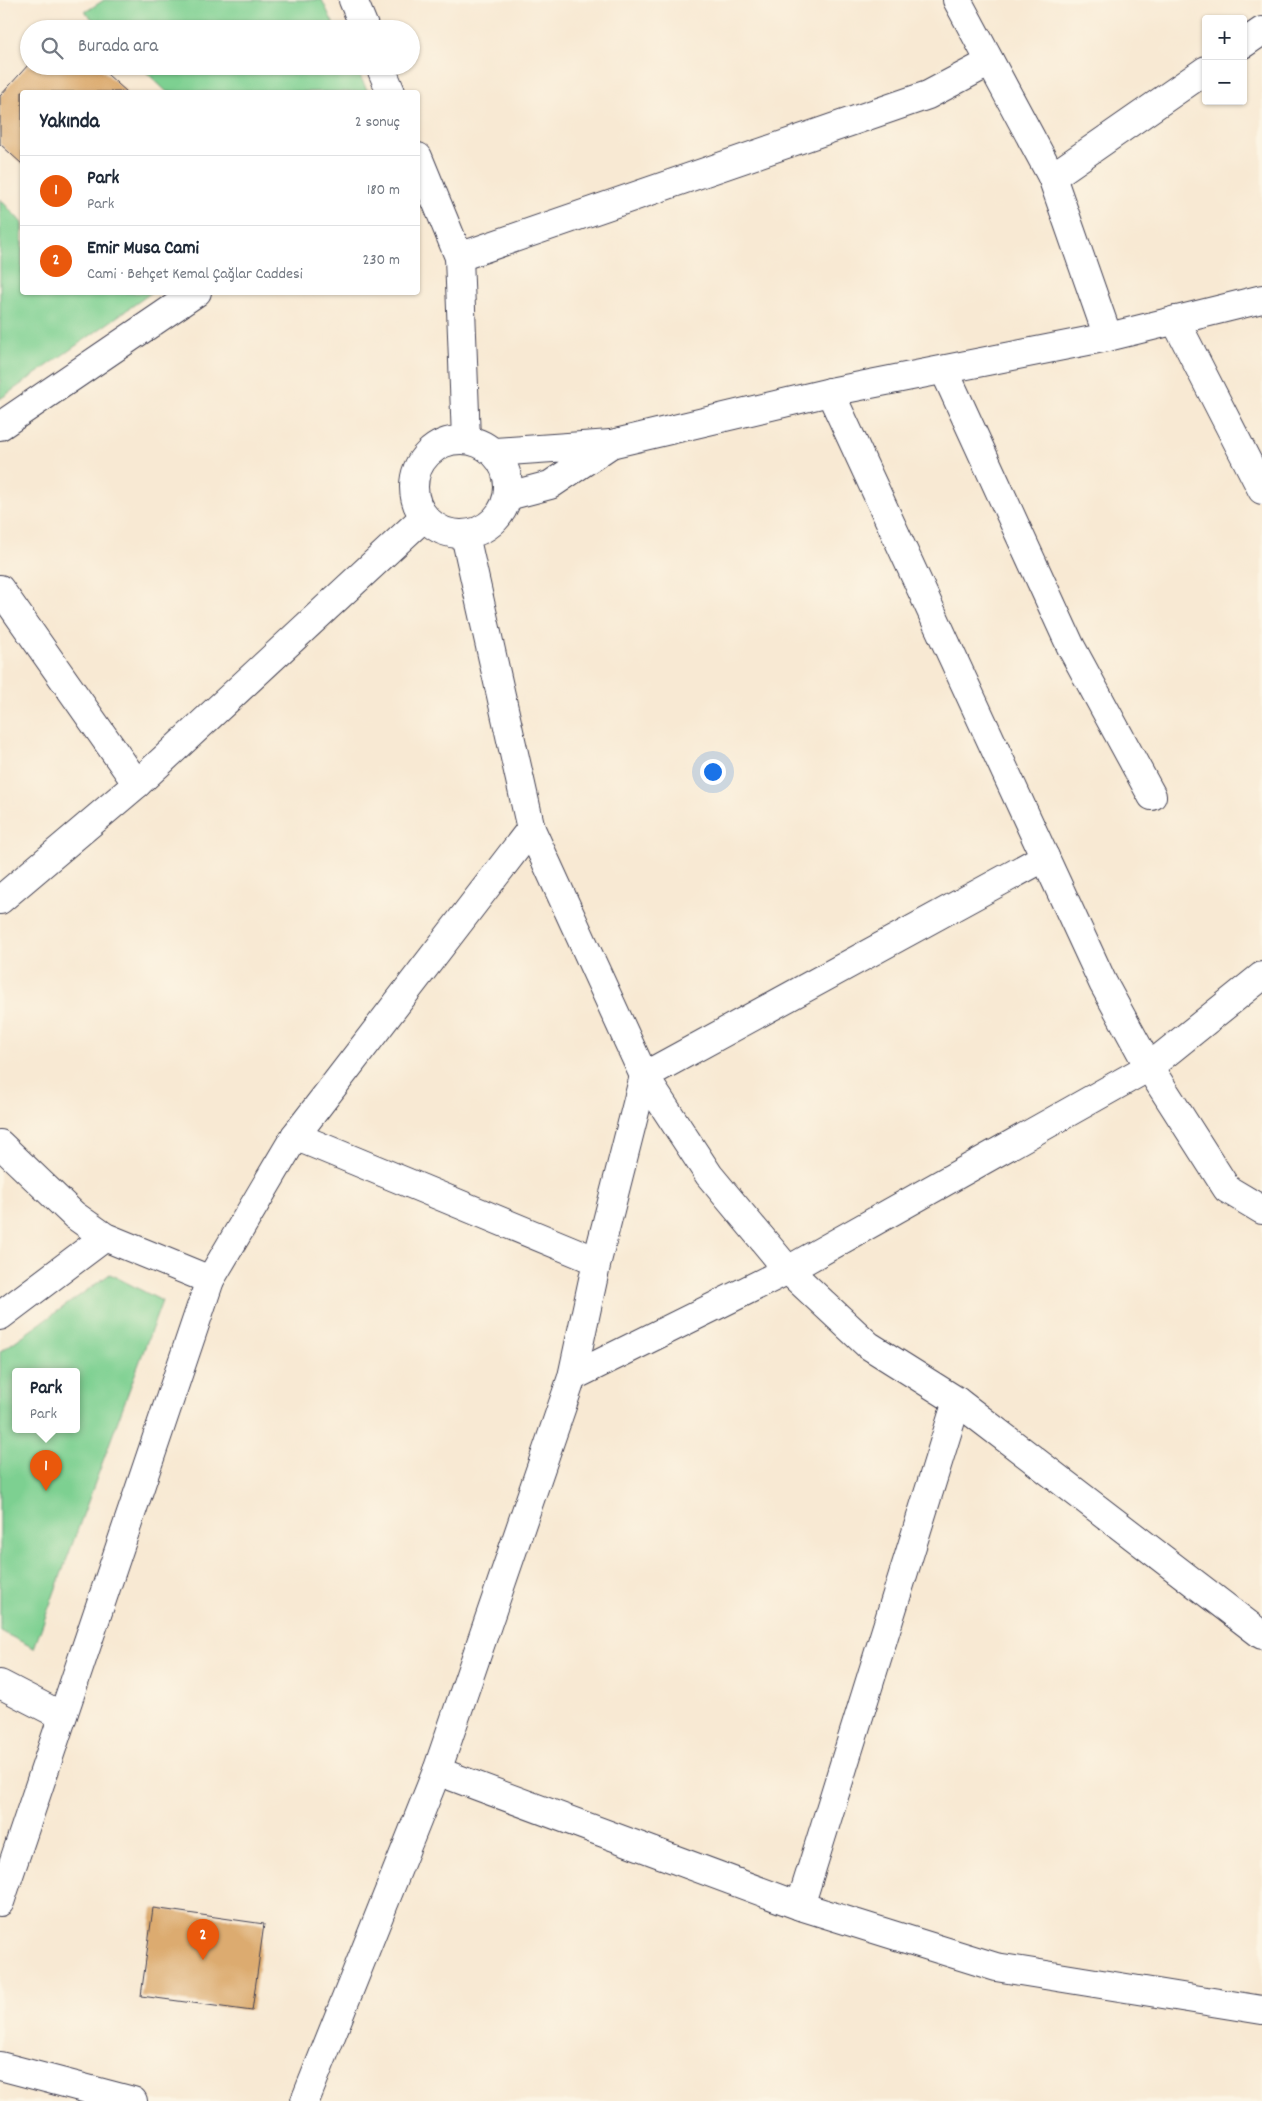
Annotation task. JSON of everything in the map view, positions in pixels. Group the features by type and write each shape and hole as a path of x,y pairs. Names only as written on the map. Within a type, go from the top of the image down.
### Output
{"street":[{"path":"353,0 361,20"},
{"path":"958,0 1052,177 1108,337"},
{"path":"1247,41 1262,32"},
{"path":"459,257 928,95 990,62"},
{"path":"1052,177 1202,73"},
{"path":"384,75 390,90"},
{"path":"420,162 459,257 466,439"},
{"path":"0,426 193,295"},
{"path":"495,452 611,444 830,392 1108,337 1262,298"},
{"path":"1175,320 1262,490"},
{"path":"944,370 1071,647 1152,796"},
{"path":"830,392 1103,983 1149,1067 1227,1189 1262,1210"},
{"path":"466,439 481,444 495,452 504,465 509,481 508,496 502,511 493,523 480,531 465,535 450,534 436,527 424,517 417,504 414,488 416,473 423,458 435,447 450,441 466,439"},
{"path":"508,496 550,485 611,444"},
{"path":"0,900 137,784 424,517"},
{"path":"465,535 531,829 644,1076 709,1175 788,1270 868,1345 957,1401 1262,1635"},
{"path":"0,589 137,784"},
{"path":"0,1902 210,1280 295,1136 531,829"},
{"path":"305,2101 437,1771 572,1377 597,1261 644,1076 1045,858"},
{"path":"572,1377 788,1270 1149,1067 1262,976"},
{"path":"295,1136 597,1261"},
{"path":"0,1144 74,1215 105,1237 210,1280"},
{"path":"0,1316 105,1237"},
{"path":"800,1906 957,1401"},
{"path":"0,1684 62,1716"},
{"path":"437,1771 800,1906 996,1967 1262,2010"},
{"path":"0,2066 133,2101"}],"green space":[{"path":"104,0 322,0 332,20 93,20 85,12"},
{"path":"149,75 360,75 367,90 165,90"},
{"path":"0,199 20,221 20,295 148,295 0,399"},
{"path":"110,1274 162,1301 34,1648 0,1631 0,1352"}],"building":[{"path":"20,74 108,75 125,90 20,90 20,162 0,144 0,96"},
{"path":"153,1908 264,1924 252,2011 141,1996"}],"place":[{"name":"Park","path":"46,1491"},
{"name":"Emir Musa Cami","path":"203,1960"}]}
